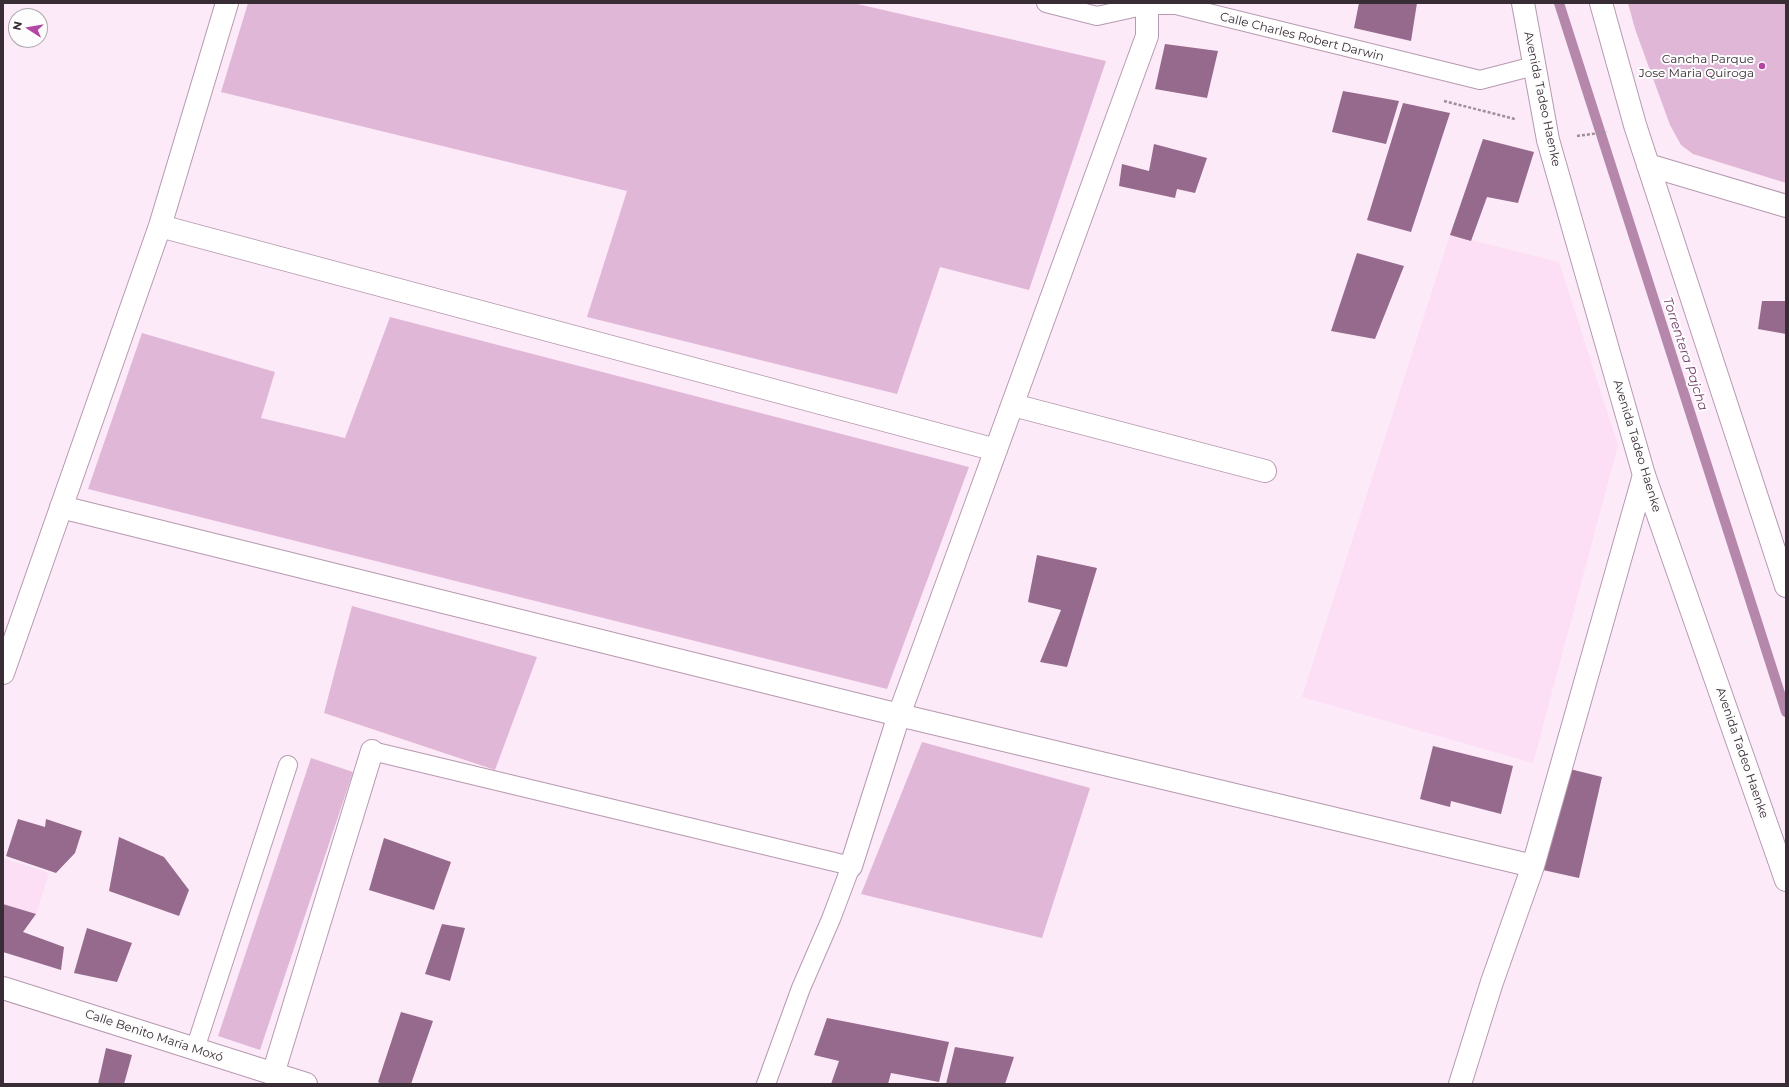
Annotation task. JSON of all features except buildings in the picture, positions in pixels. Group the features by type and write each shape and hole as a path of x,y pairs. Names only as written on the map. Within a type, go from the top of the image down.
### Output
{"street":[{"path":"5,660 61,507 160,226 227,3"},
{"name":"Avenida Tadeo Haenke","path":"1523,3 1548,140 1644,475 1786,880"},
{"path":"1601,3 1635,125 1786,586"},
{"path":"851,866 899,715 1146,36 1148,5"},
{"path":"1648,165 1786,206"},
{"path":"160,226 996,450"},
{"path":"1013,405 1265,470"},
{"path":"1460,1084 1492,982 1533,866 1644,475"},
{"path":"61,507 899,715 1533,866"},
{"path":"273,1074 372,751"},
{"name":"Calle Benito María Moxó","path":"3,988 306,1084"}],"lane":[{"name":"Calle Charles Robert Darwin","path":"1046,3 1097,16 1148,5 1176,6 1480,80 1534,66"},
{"path":"372,751 851,866 831,919 801,988 766,1084"},
{"path":"195,1049 288,766"}],"path":[{"path":"1583,135 1610,132"}],"shaded area":[{"path":"248,3 853,3 1106,61 1029,290 940,267 897,394 587,317 627,191 221,92"},
{"path":"1628,3 1786,3 1786,183 1693,154 1681,145 1670,125 1635,29"},
{"path":"1450,235 1559,262 1618,445 1533,763 1302,697"},
{"path":"390,317 969,467 887,689 88,489 142,333 275,372 261,418 345,438"},
{"path":"352,606 537,657 495,770 324,713"},
{"path":"922,742 1090,788 1042,938 861,894"},
{"path":"311,758 353,772 260,1050 218,1036"},
{"path":"3,858 49,873 36,914 3,904"}],"waterway":[{"name":"Torrentera Pajcha","path":"1559,3 1786,712"}],"place":[{"name":"Cancha Parque Jose Maria Quiroga","path":"1762,66"}]}
